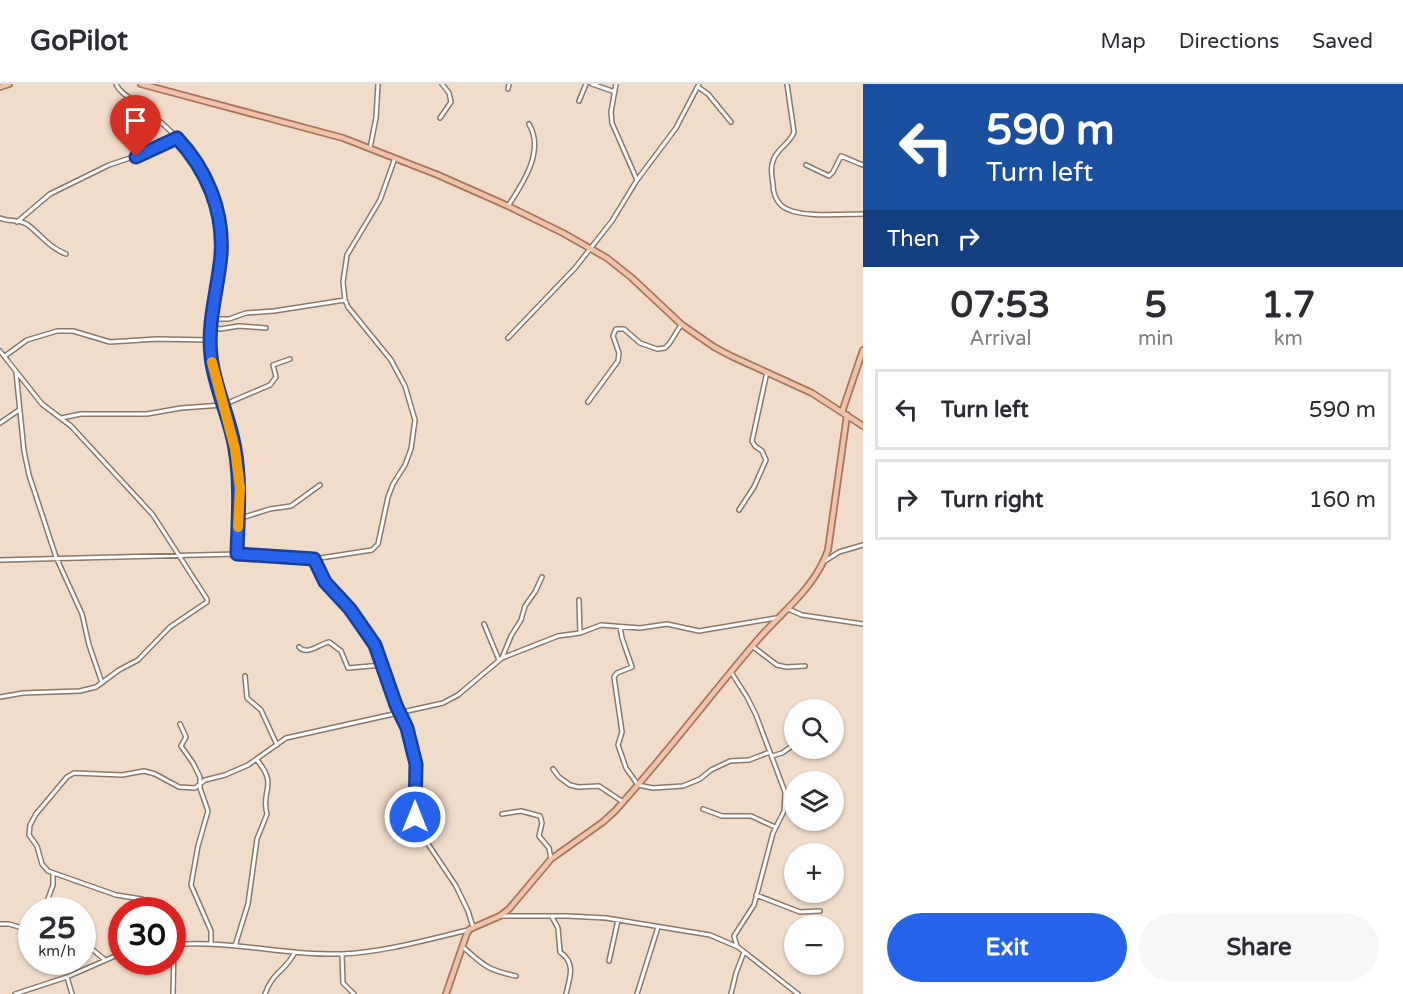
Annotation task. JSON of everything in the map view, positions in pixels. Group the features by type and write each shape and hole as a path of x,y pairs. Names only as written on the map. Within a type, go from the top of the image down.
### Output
{"main road":[{"path":"0,87 9,84"},
{"path":"141,84 323,132 370,148 508,206 591,248 632,278 681,324 731,356 812,393 863,426"},
{"path":"446,994 462,945 472,929 500,916 551,859 603,822 624,802 753,646 799,597 825,561 844,413 863,350"}],"street":[{"path":"116,84 121,92 139,104 189,151 212,192 221,255 210,327 211,357 235,449 240,488 237,554"},
{"path":"370,148 376,118 378,84"},
{"path":"440,118 451,102 449,93 442,84"},
{"path":"508,89 509,84"},
{"path":"579,101 586,84"},
{"path":"592,84 615,92"},
{"path":"616,84 611,112 612,123 637,180"},
{"path":"787,84 794,132 791,139 775,156 772,166 773,190 780,205 793,211 811,214 863,214"},
{"path":"508,338 591,248 676,128 699,86 731,122"},
{"path":"508,206 519,190 535,153 535,135 530,124"},
{"path":"17,222 51,194 109,165 148,153 177,138"},
{"path":"806,165 829,176 841,156 863,165"},
{"path":"0,560 179,554 216,556 237,554 314,559 372,550 378,544 388,497 411,449 415,420 413,408 391,360 348,307 345,300 344,273 347,255 380,200 395,158"},
{"path":"0,218 28,226 52,247 66,254"},
{"path":"211,319 229,319 246,314 345,300"},
{"path":"588,402 618,361 619,353 613,336 616,329 624,328 640,343 657,349 665,348 669,344 681,324"},
{"path":"210,327 220,329 239,326 266,328"},
{"path":"5,356 27,340 57,331 73,331 110,342 157,339 210,340"},
{"path":"0,351 42,404 61,418 101,457 153,515 207,597 207,602 170,627 138,660 119,670 102,683 80,691 23,693 0,697"},
{"path":"61,418 81,414 147,414 197,406 223,405 270,385 276,377 273,365 290,359"},
{"path":"16,370 24,451 29,475 56,557 82,614 89,645 102,683"},
{"path":"739,510 754,487 766,460 762,451 755,447 752,441 767,372"},
{"path":"0,423 19,410"},
{"path":"238,519 270,509 291,506 320,485"},
{"path":"825,561 839,552 863,545"},
{"path":"186,944 211,943 295,952 342,954 393,948 472,929 468,911 456,886 418,829 415,817 416,758 375,645 350,609 325,582 314,559"},
{"path":"501,659 521,620 525,606 543,577"},
{"path":"579,600 580,633"},
{"path":"788,609 802,615 863,624"},
{"path":"132,897 53,873 42,864 37,846 29,835 29,831 36,814 70,775 80,772 122,775 144,771 155,774 179,787 195,788 205,780 225,775 257,760 286,738 451,700 501,659 552,638 580,633 601,625 640,628 667,624 699,631 777,618"},
{"path":"484,624 501,659"},
{"path":"620,627 632,667 617,673 614,677 622,732 618,745 626,768 638,785 653,788 683,786 700,779 711,770 730,761 749,760 784,752"},
{"path":"299,647 307,651 329,642 341,651 348,668 382,665"},
{"path":"753,646 777,665 805,666"},
{"path":"731,672 752,706 785,792 784,811 776,827 752,910 734,936 738,947"},
{"path":"245,676 247,698 261,710 277,745"},
{"path":"180,724 186,737 180,746 200,777 208,816 198,846 191,885 211,931 211,943"},
{"path":"235,946 248,904 257,839 267,814 264,807 267,775 257,760"},
{"path":"553,769 570,785 599,786 624,802"},
{"path":"703,809 722,816 751,816 776,827"},
{"path":"502,814 525,811 540,816 542,823 539,836 549,848 551,859"},
{"path":"50,897 53,873"},
{"path":"54,878 59,874"},
{"path":"756,895 800,912 820,911"},
{"path":"500,916 567,916 618,920 710,935 738,947 798,994"},
{"path":"552,917 558,928 560,952 570,962 570,977 566,994"},
{"path":"609,961 618,920"},
{"path":"0,924 18,927"},
{"path":"639,994 658,927"},
{"path":"462,945 486,968 516,976"},
{"path":"96,952 104,959"},
{"path":"266,994 272,977 287,965 295,952"},
{"path":"731,994 744,952"},
{"path":"342,954 343,983 354,994"},
{"path":"15,994 24,993 67,977 108,958"},
{"path":"173,975 173,994"},
{"path":"67,977 72,994"}],"slow traffic":[{"path":"212,362 235,449 240,488 238,527"}],"route":[{"path":"136,157 177,138 189,151 212,192 219,226 221,255 210,327 211,357 235,449 240,488 237,554 314,559 325,582 350,609 369,635 407,728 416,758 415,817"}]}
